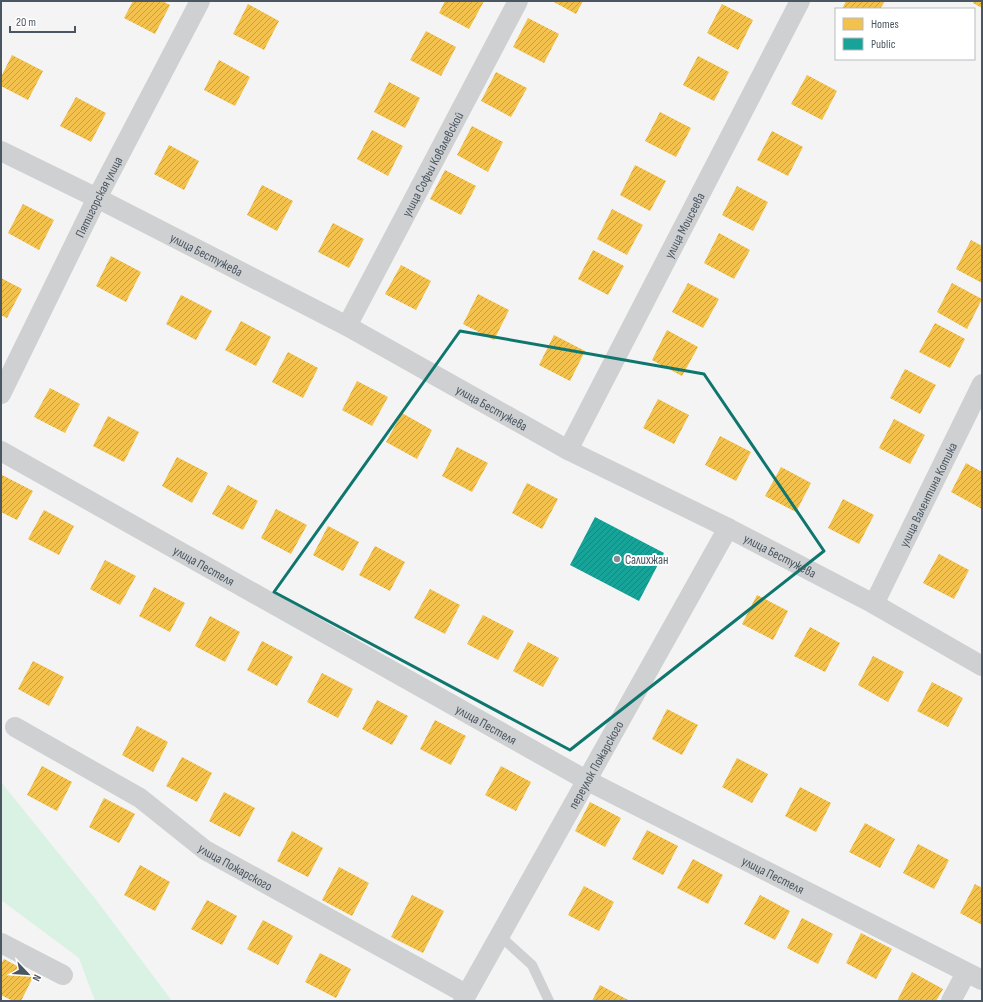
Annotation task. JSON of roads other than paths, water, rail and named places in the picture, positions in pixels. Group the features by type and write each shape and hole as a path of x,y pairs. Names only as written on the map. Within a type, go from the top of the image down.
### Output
{"street":[{"name":"улица Софьи Ковалевской","path":"347,326 518,1"},
{"name":"улица Моисеева","path":"568,450 800,1"},
{"name":"Пятигорская улица","path":"1,394 192,4"},
{"name":"улица Бестужева","path":"1,151 97,198 347,326 568,450 728,528 874,604 982,666"},
{"name":"улица Валентина Котика","path":"874,604 982,384"},
{"name":"улица Пестеля","path":"1,451 586,780 974,977"},
{"name":"переулок Пожарского","path":"464,997 728,528"},
{"name":"улица Пожарского","path":"15,727 140,798 205,850 464,997"},
{"path":"1,943 63,975"},
{"path":"951,1001 974,977"}],"lane":[{"path":"499,935 532,965 549,1001"}],"place":[{"name":"Салихжан","path":"617,559"}]}
